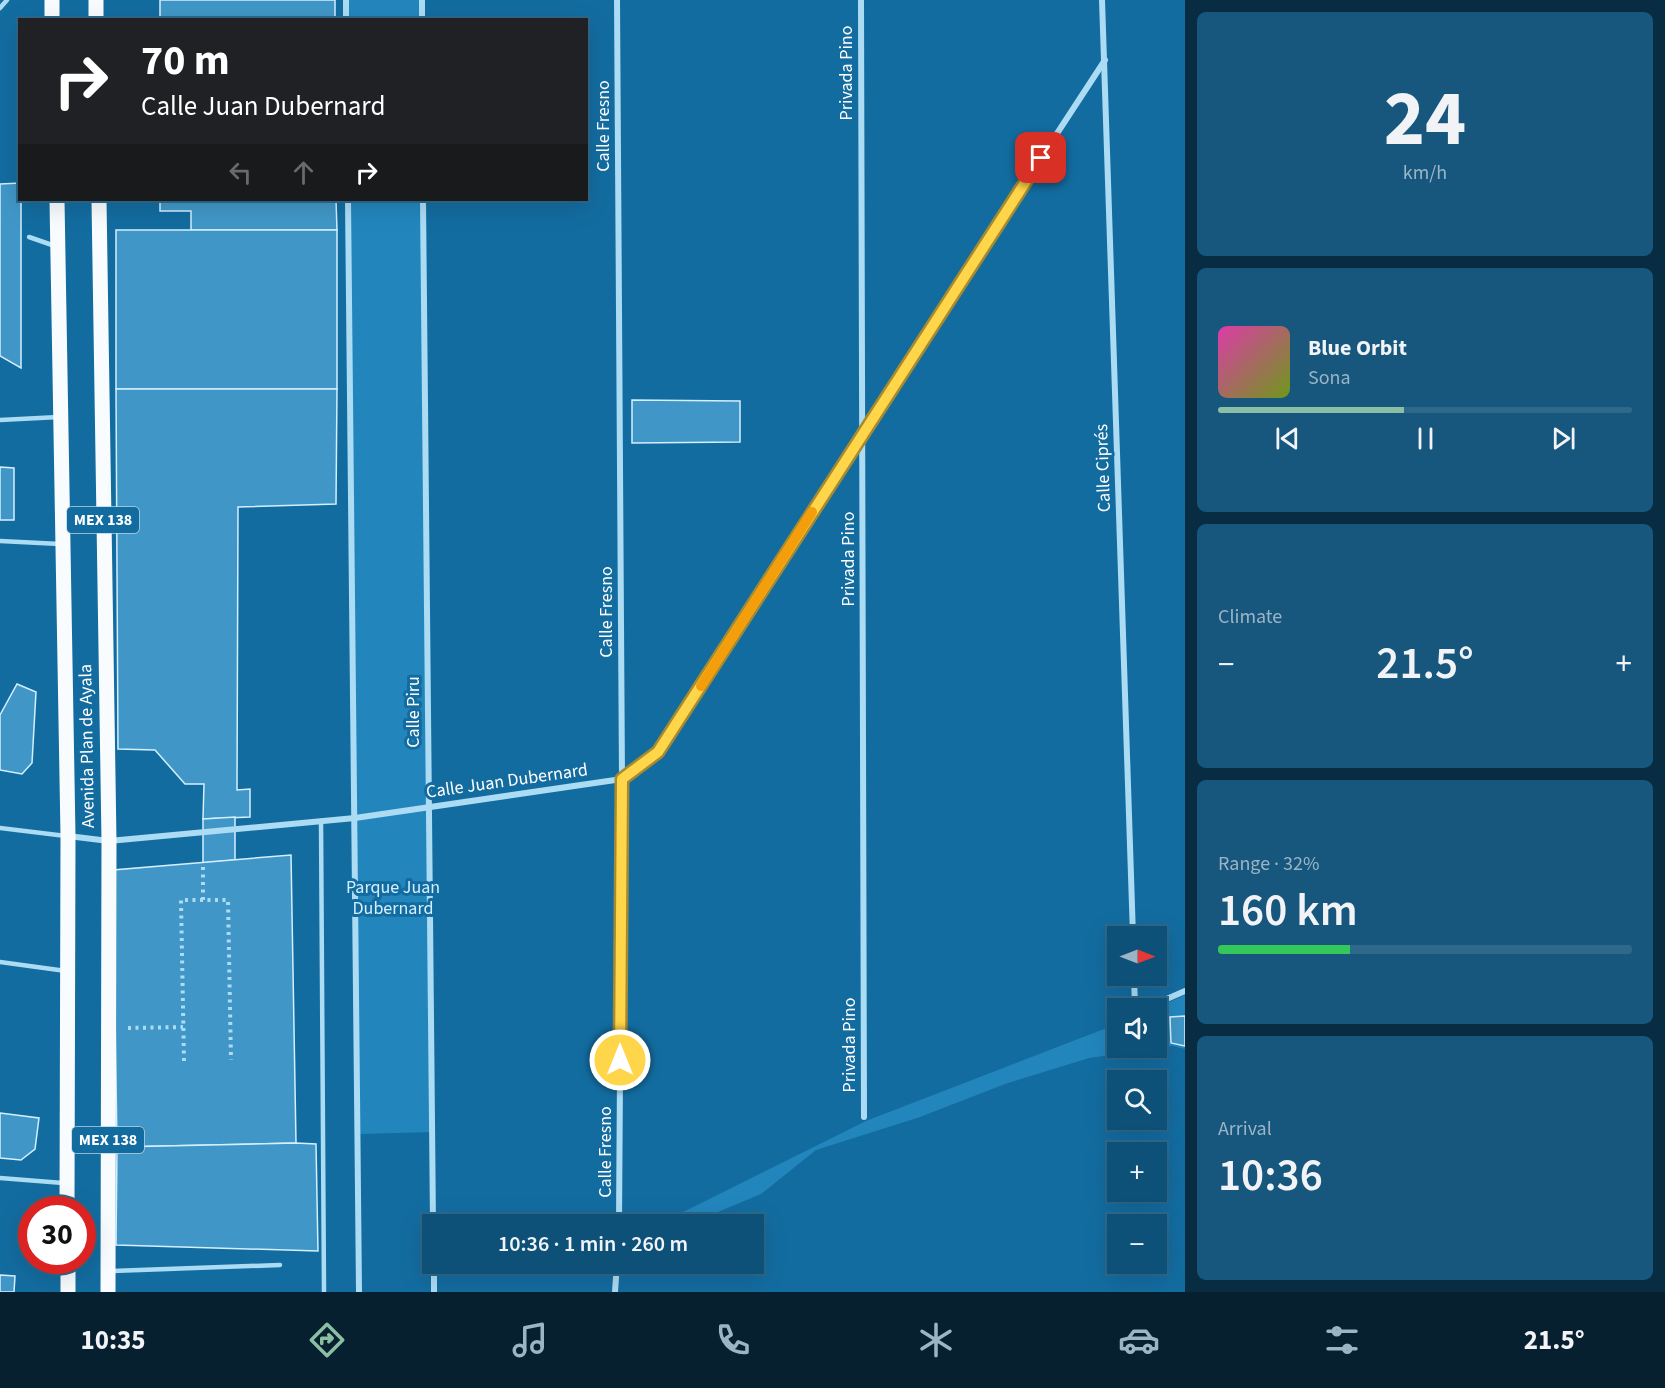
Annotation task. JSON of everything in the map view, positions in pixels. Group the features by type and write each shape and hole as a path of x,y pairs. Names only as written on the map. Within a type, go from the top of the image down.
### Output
{"main road":[{"path":"52,0 52,18"},
{"path":"96,0 96,18"},
{"name":"Avenida Plan de Ayala","path":"57,201 68,836 66,972 67,1196"},
{"name":"Avenida Plan de Ayala","path":"99,201 109,841 108,1292"},
{"path":"68,1274 68,1292"}],"street":[{"path":"346,0 346,18"},
{"path":"422,0 422,18"},
{"name":"Calle Fresno","path":"617,0 622,779 619,1214"},
{"name":"Privada Pino","path":"861,0 864,1118"},
{"name":"Calle Ciprés","path":"1102,0 1133,926"},
{"name":"Calle Juan Dubernard","path":"68,836 109,841 355,818 622,779 658,752 862,432 1105,60"},
{"path":"348,201 359,1292"},
{"name":"Calle Piru","path":"423,201 433,1214"},
{"path":"1167,999 1185,991"},
{"path":"434,1274 434,1292"},
{"path":"615,1292 617,1274"}],"lane":[{"path":"0,8 7,0"},
{"path":"29,237 58,247"},
{"path":"0,420 62,417"},
{"path":"0,541 64,544"},
{"path":"321,821 324,1292"},
{"path":"0,828 68,836"},
{"path":"0,962 66,972"},
{"path":"0,1178 67,1184"},
{"path":"108,1271 280,1265"}],"path":[{"path":"203,863 203,900"},
{"path":"184,1061 181,900 228,900 231,1060"},
{"path":"127,1028 183,1027"}],"green space":[{"path":"346,0 422,0 422,18 346,18"},
{"name":"Parque Juan Dubernard","path":"348,201 423,201 432,1132 359,1134"},
{"path":"1185,995 1185,1049 1167,1047 1167,1003"},
{"path":"1107,1028 1107,1055 1089,1058 1005,1084 920,1117 816,1150 761,1194 713,1214 679,1214 866,1121"}],"building":[{"path":"160,0 335,0 335,18 160,18"},
{"path":"18,183 18,201 21,201 21,368 0,356 0,184"},
{"path":"160,201 336,201 337,230 191,230 191,211 160,211"},
{"path":"116,230 337,230 337,389 116,389"},
{"path":"116,389 337,389 336,504 238,507 237,790 250,789 250,817 203,819 204,784 185,784 155,750 118,749"},
{"path":"632,400 740,401 740,442 632,443"},
{"path":"0,467 14,468 14,520 0,520"},
{"path":"17,684 36,692 32,763 22,774 0,770 0,715"},
{"path":"235,817 235,860 203,863 203,819"},
{"path":"291,855 296,1143 117,1147 113,870"},
{"path":"1185,1016 1185,1046 1171,1043 1170,1017"},
{"path":"0,1113 39,1118 35,1149 21,1160 0,1158"},
{"path":"316,1144 318,1251 116,1245 117,1147"},
{"path":"0,1275 15,1276 14,1292 0,1292"}],"slow traffic":[{"path":"701,686 812,512"}],"route":[{"path":"620,1060 622,779 658,752 862,432 1041,158"}]}
